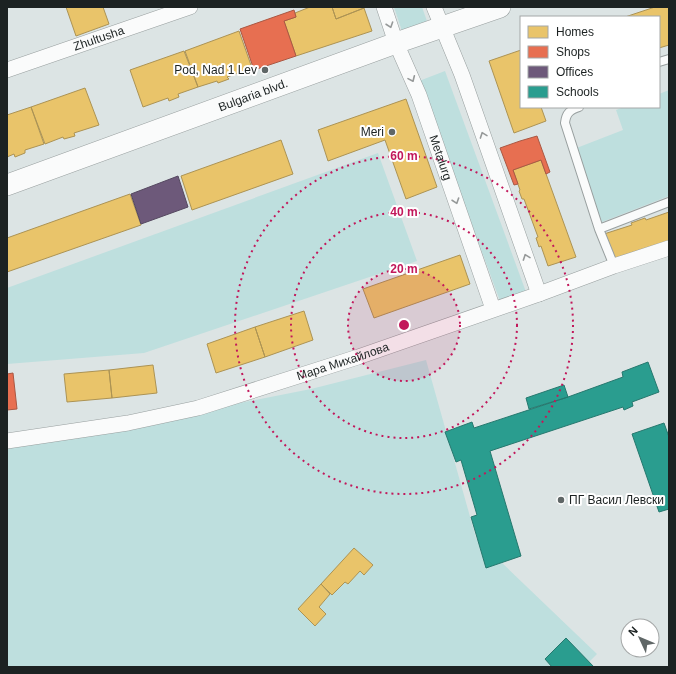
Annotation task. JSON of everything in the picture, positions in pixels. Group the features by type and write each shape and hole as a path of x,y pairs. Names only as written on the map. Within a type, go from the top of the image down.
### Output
{"main road":[{"name":"Bulgaria blvd.","path":"7,185 396,43 500,7"}],"street":[{"name":"Zhultusha","path":"7,70 190,7"},
{"name":"Metalurg","path":"384,7 396,43 419,95 493,309"},
{"path":"434,7 462,75 539,294"},
{"name":"Мара Михайлова","path":"7,440 128,423 198,408 358,356 669,248"}],"lane":[{"path":"576,108 570,110 566,115 565,123 599,228 614,266"},
{"path":"599,228 669,202"}],"shaded area":[{"path":"394,7 422,7 428,24 403,34"},
{"path":"445,71 526,292 500,301 419,81"},
{"path":"669,90 669,196 602,222 574,149 623,130 616,110 621,108 660,108 660,94"},
{"path":"378,153 417,261 144,353 7,364 7,288"},
{"path":"426,360 476,538 597,654 584,667 7,667 7,449 311,389"}],"building: Homes":[{"path":"66,7 103,7 109,24 76,36"},
{"path":"310,7 332,7 336,19 364,8 372,31 296,56 284,21 296,17 295,13"},
{"path":"332,7 363,7 364,8 336,19"},
{"path":"655,7 669,7 669,45 660,48 660,16 628,16"},
{"path":"239,31 252,68 227,77 229,79 218,83 217,81 198,87 185,51"},
{"path":"520,50 520,108 541,108 546,121 514,133 489,61"},
{"path":"184,51 198,87 178,94 179,97 169,101 168,98 143,107 130,70"},
{"path":"85,88 99,125 74,133 75,136 64,139 63,137 45,144 31,107"},
{"path":"406,99 437,187 406,199 385,140 328,161 318,130"},
{"path":"31,107 44,144 25,150 25,153 15,157 14,154 7,157 7,115"},
{"path":"281,140 293,174 192,210 181,176"},
{"path":"541,160 576,257 548,266 541,246 539,247 536,238 538,237 524,199 522,199 519,191 520,190 513,170"},
{"path":"130,194 141,225 7,272 7,238"},
{"path":"669,212 669,242 614,261 604,234 632,225 631,223 645,218 646,220"},
{"path":"460,255 470,284 374,318 363,289"},
{"path":"304,311 313,340 265,357 255,327"},
{"path":"255,327 265,357 216,373 207,344"},
{"path":"153,365 157,393 112,398 109,370"},
{"path":"109,370 112,398 67,402 64,374"},
{"path":"354,548 373,565 364,575 360,571 348,584 345,582 332,595 321,584"},
{"path":"321,584 330,594 319,607 326,614 315,626 298,609"}],"building: Shops":[{"path":"294,10 296,17 284,21 296,56 254,70 240,29"},
{"path":"537,136 550,172 546,174 541,160 513,170 518,184 514,185 500,148"},
{"path":"13,373 17,409 7,410 7,374"}],"building: Offices":[{"path":"178,176 188,207 141,224 131,194"}],"building: Schools":[{"path":"648,362 659,392 632,402 633,406 624,410 623,407 490,451 521,556 486,568 471,517 477,515 461,460 456,462 445,432 472,422 474,428 568,397 623,377 622,372"},
{"path":"564,385 568,397 529,409 526,398"},
{"path":"664,423 669,437 669,509 659,512 632,434"},
{"path":"566,638 594,667 552,667 545,659"}],"place":[{"name":"Pod, Nad 1 Lev","path":"265,70"},
{"name":"Meri","path":"392,132"},
{"name":"ПГ Васил Левски","path":"561,500"}]}
